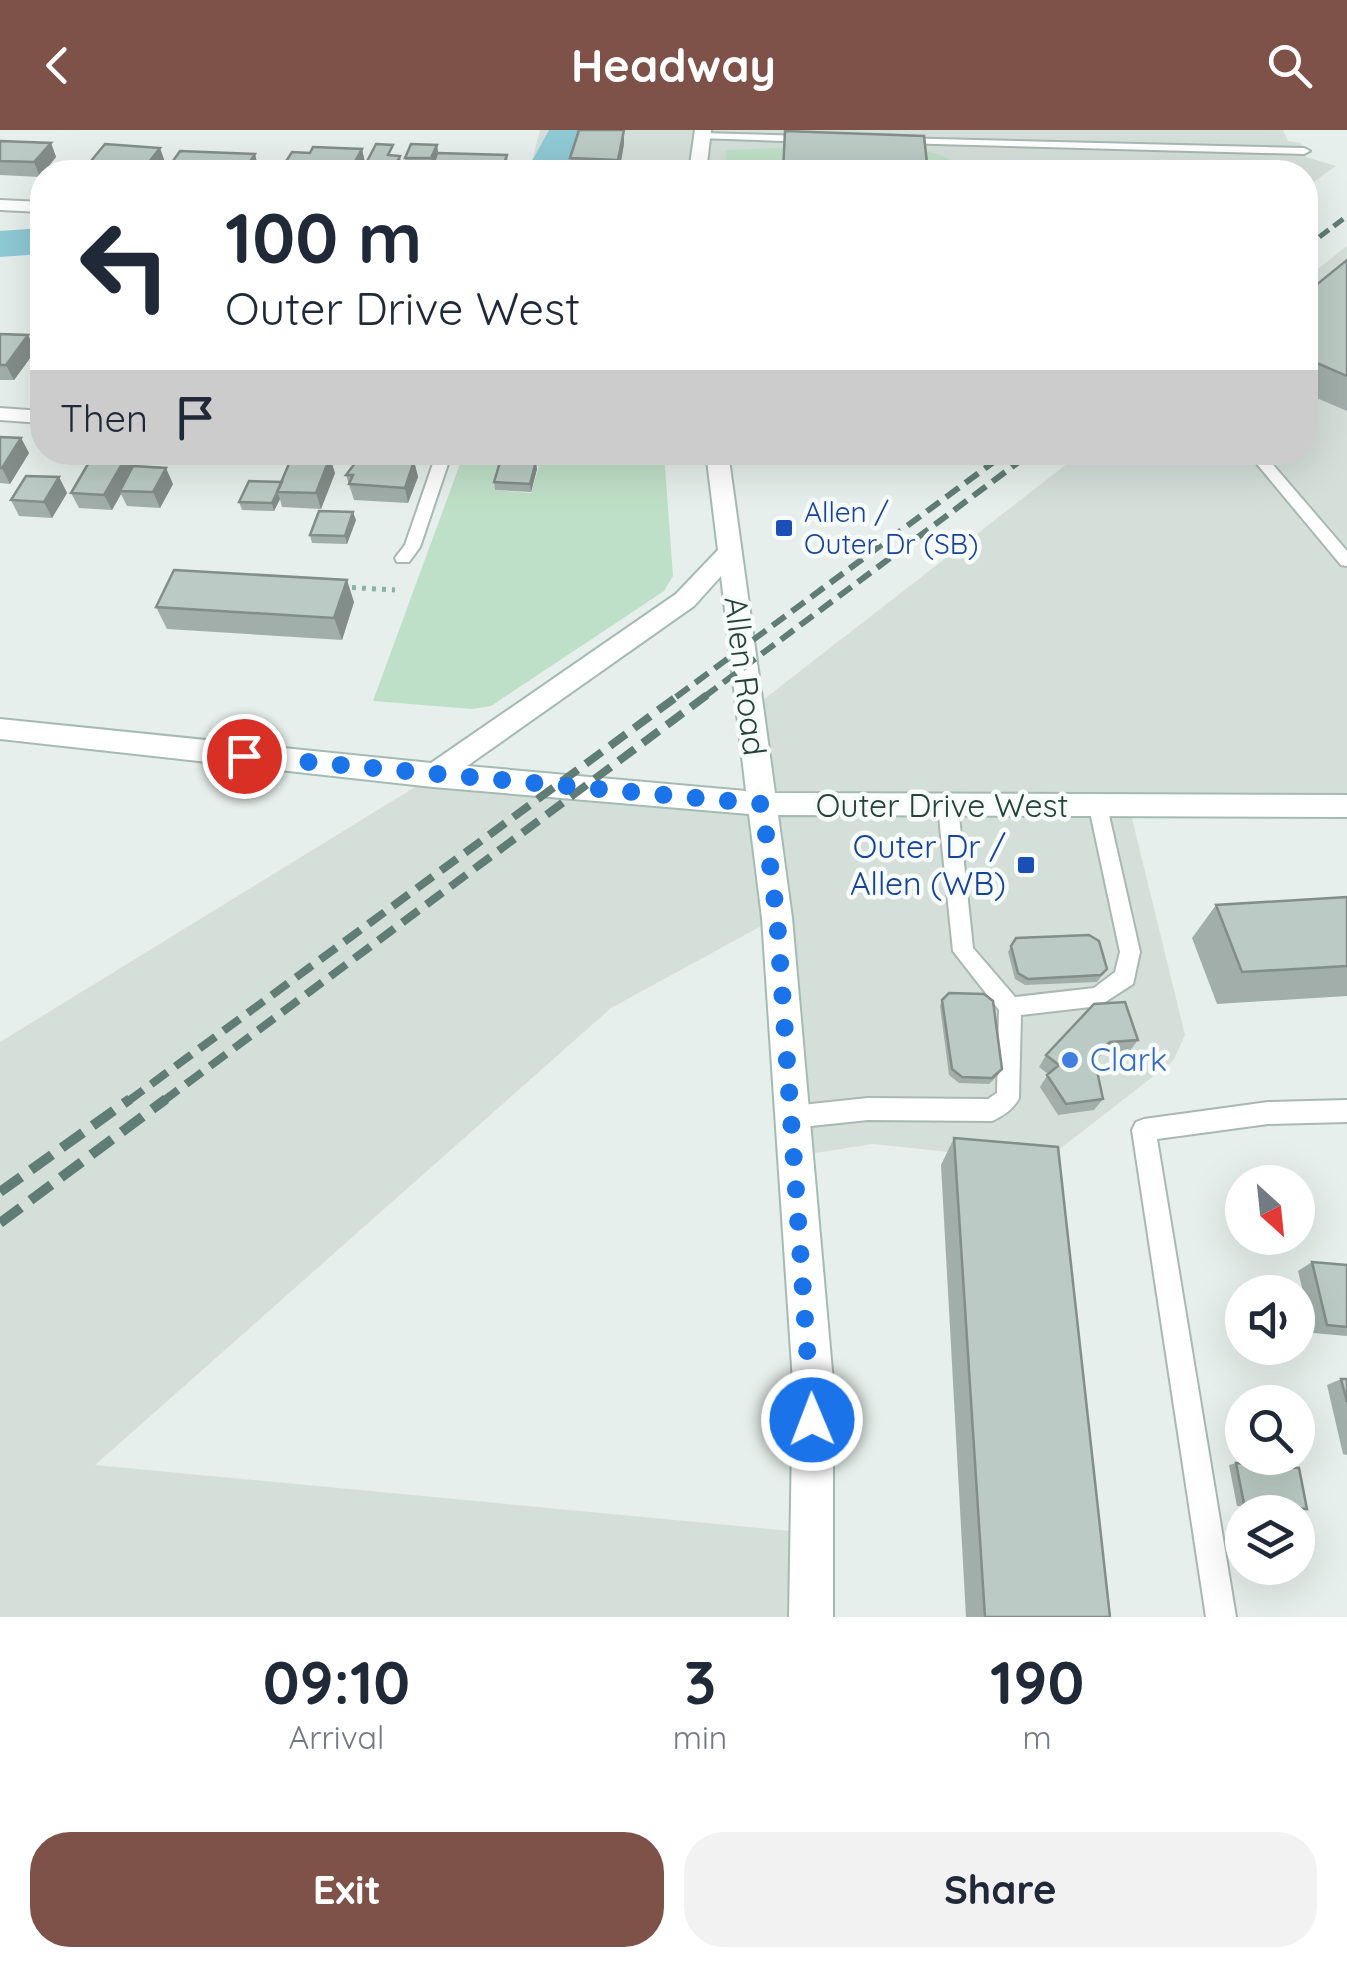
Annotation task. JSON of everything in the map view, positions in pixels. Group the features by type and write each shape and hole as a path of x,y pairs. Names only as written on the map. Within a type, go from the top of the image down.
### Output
{"main road":[{"path":"700,160 703,133"},
{"path":"0,205 30,206"},
{"path":"0,414 30,415"},
{"name":"Allen Road","path":"719,465 777,918 802,1291 813,1382 811,1617"},
{"path":"432,776 686,600 730,551"},
{"name":"Outer Drive West","path":"0,729 432,776 762,804 1347,806"}],"lane":[{"path":"703,133 828,139"},
{"path":"880,139 896,135 1304,151"},
{"path":"403,558 412,548 441,465"},
{"path":"1265,465 1347,562"},
{"path":"792,1117 868,1109 992,1110 1008,1098 1010,1007 963,951 948,807"},
{"path":"1010,1007 1099,997 1124,976 1130,952 1099,807"},
{"path":"1221,1617 1144,1130 1268,1113 1347,1111"}],"path":[{"path":"339,587 395,590"}],"shaded area":[{"path":"540,130 1283,130 1288,141 1301,143 1306,157 1316,160 532,160"},
{"path":"1318,161 1336,166 1318,179"},
{"path":"1347,246 1347,806 1129,806 1185,1035 1173,1061 1043,1162 873,1144 795,1156 776,918 611,1008 95,1465 812,1533 811,1617 0,1617 0,1042 433,776 761,804 750,710 1066,465 1318,465 1318,269"}],"green space":[{"path":"896,147 927,151 950,160 726,160 726,150"},
{"path":"460,465 505,465 494,490 531,493 539,466 534,465 665,465 673,576 664,591 491,706 472,709 373,701"}],"building":[{"path":"579,130 624,130 618,160 570,158"},
{"path":"785,131 924,136 927,160 784,160"},
{"path":"0,141 51,143 36,160 0,161"},
{"path":"105,144 160,148 151,160 92,160"},
{"path":"376,144 393,145 388,155 400,156 398,160 368,160"},
{"path":"411,144 437,145 431,158 405,158"},
{"path":"313,147 362,149 356,160 287,160 292,152 310,153"},
{"path":"180,151 255,154 251,160 174,160"},
{"path":"437,153 507,155 505,160 435,160"},
{"path":"1347,260 1347,376 1318,364 1318,283"},
{"path":"0,334 28,335 6,365 0,365"},
{"path":"0,437 21,438 2,468 0,468"},
{"path":"87,465 121,465 104,495 71,493"},
{"path":"288,465 327,465 316,493 277,492"},
{"path":"354,465 413,465 405,488 349,484 353,475 346,475"},
{"path":"499,465 535,465 530,484 494,482"},
{"path":"133,466 166,468 153,492 120,491"},
{"path":"26,476 59,477 44,502 11,500"},
{"path":"249,481 282,482 272,503 239,502"},
{"path":"319,511 353,512 345,536 310,535"},
{"path":"174,570 347,580 334,618 156,607"},
{"path":"1347,897 1347,966 1242,972 1216,905"},
{"path":"1089,935 1099,941 1107,969 1101,975 1028,979 1018,973 1011,946 1016,938"},
{"path":"949,993 984,994 993,1001 1002,1069 992,1078 962,1077 952,1069 942,1000"},
{"name":"Clark","path":"1125,1002 1138,1040 1110,1042 1094,1057 1103,1099 1066,1104 1047,1075 1059,1065 1046,1055 1094,1004"},
{"path":"954,1138 1058,1147 1110,1617 985,1617"},
{"path":"1312,1262 1347,1265 1347,1327 1327,1325"},
{"path":"1341,1379 1347,1379 1347,1402"},
{"path":"1238,1475 1300,1475 1304,1495 1242,1495"}],"waterway":[{"path":"553,160 569,130"},
{"path":"0,244 30,242"}],"railway":[{"path":"1318,238 1347,216"},
{"path":"676,697 989,465"},
{"path":"704,697 1015,465"},
{"path":"127,1102 679,695"},
{"path":"162,1102 707,695"},
{"path":"0,1192 130,1099"},
{"path":"0,1223 166,1099"}],"place":[{"name":"Allen / Outer Dr (SB)","path":"784,528"},
{"name":"Outer Dr / Allen (WB)","path":"1026,865"},
{"name":"Clark","path":"1070,1060"}],"route":[{"path":"244,756 762,804 777,918 802,1291 813,1382 812,1420"}]}
